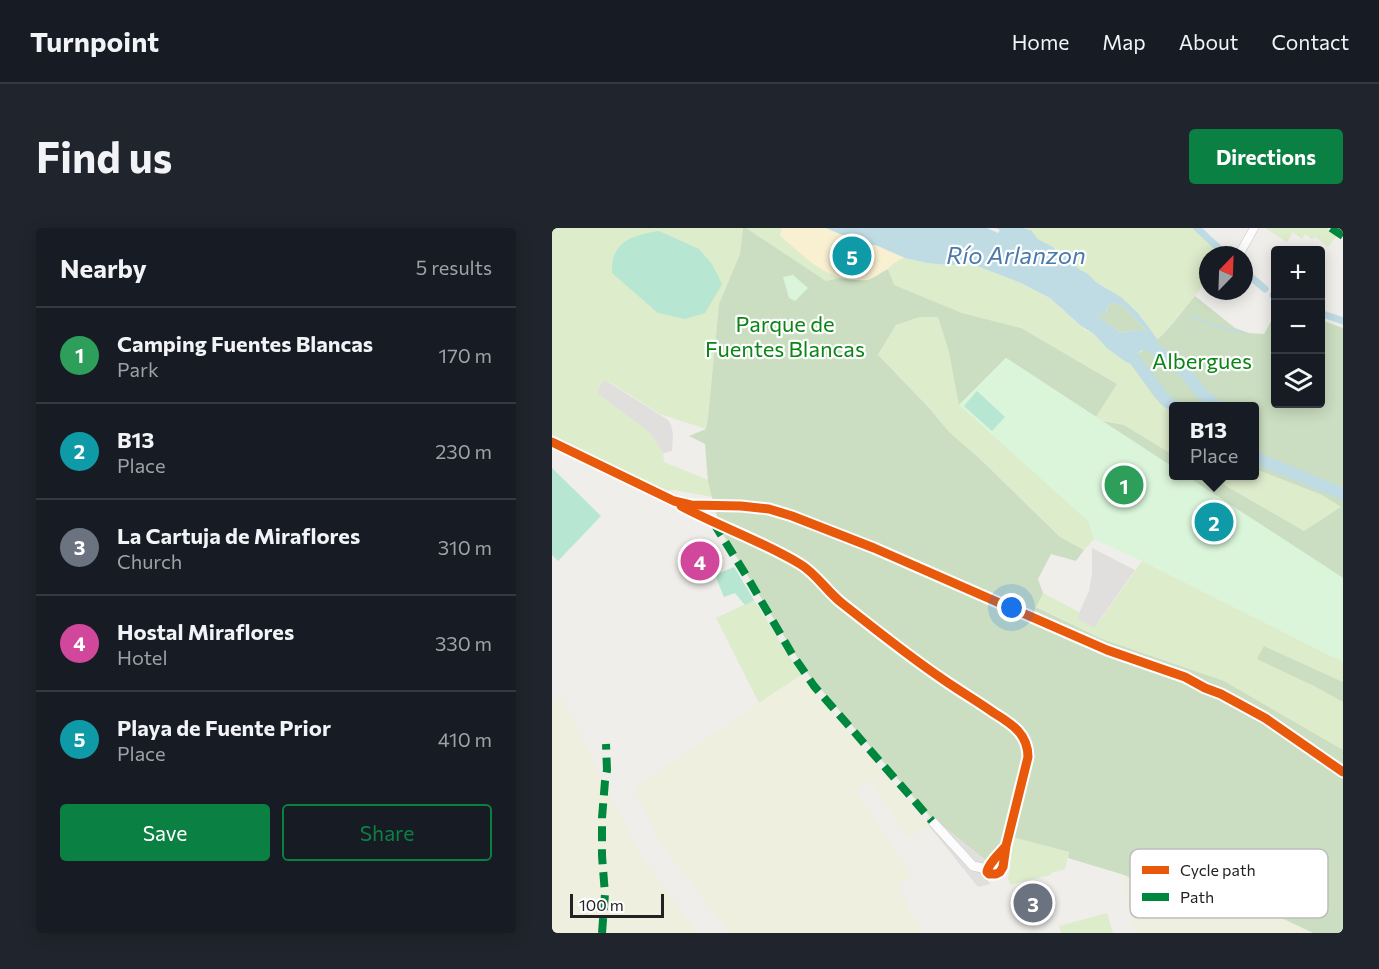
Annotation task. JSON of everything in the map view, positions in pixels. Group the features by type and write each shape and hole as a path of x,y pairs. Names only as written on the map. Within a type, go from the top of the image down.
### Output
{"main road":[{"path":"552,441 674,501 683,504 770,509 792,516 874,548 1107,650 1185,677 1265,718 1343,772"}],"street":[{"path":"1244,246 1254,228"},
{"path":"674,501 681,507 801,565 840,602 891,641 940,678 1018,730 1027,743 1028,757 1005,846 987,869 973,866 932,821"},
{"path":"704,518 701,512 707,505 715,522"}],"green space":[{"name":"Parque de Fuentes Blancas","path":"552,228 743,228 740,254 719,304 706,429 660,414 608,381 604,381 598,390 650,433 663,453 664,462 708,480 713,497 674,490 663,491 552,438"},
{"path":"743,228 746,228 826,281 839,278 868,280 888,269 894,285 962,313 1021,328 1117,384 1096,417 1006,358 959,405 949,352 938,317 920,317 896,325 878,355 949,432 1060,537 1084,550 1076,561 1051,554 1038,579 1043,593 1036,607 1102,639 1224,681 1343,750 1343,933 1313,933 1281,918 1328,918 1328,849 1130,849 1130,877 1068,858 1069,852 1005,835 999,848 988,862 934,821 808,674 721,531 708,482 705,444 689,436 706,429 719,304 740,254"},
{"name":"Parque de Fuentes Blancas","path":"746,228 782,228 780,236 815,264 839,278 826,281"},
{"path":"1023,228 1193,228 1213,246 1199,246 1199,291 1158,340 1138,313 1079,269 1064,254 1059,254 1053,247 1038,239 1031,230"},
{"path":"1265,228 1326,228 1337,236 1328,247 1316,237 1312,239 1305,234 1302,239 1293,232 1287,242"},
{"path":"659,231 699,249 712,264 722,284 705,313 685,319 658,313 612,273 612,262 619,247 632,238"},
{"path":"900,258 949,265 972,264 1021,283 1050,298 1085,330 1094,334 1109,349 1131,364 1155,398 1169,410 1169,453 1124,425 1096,417 1117,384 1021,328 962,313 893,285 888,269"},
{"path":"793,275 808,288 795,301 789,298 783,277"},
{"name":"Albergues","path":"1195,296 1235,328 1249,333 1264,334 1271,321 1271,408 1325,408 1325,321 1343,328 1343,578 1192,480 1216,480 1304,531 1341,507 1322,495 1259,471 1259,402 1169,402 1169,410 1155,398 1131,364 1133,356 1160,338"},
{"path":"1112,303 1123,306 1146,330 1145,332 1136,330 1120,333 1102,319 1097,314 1107,313 1106,308"},
{"path":"920,317 938,317 949,352 1089,522 1094,539 1084,550 1060,537 949,432 930,409 878,356 896,325"},
{"path":"1006,358 1169,464 1169,480 1192,480 1343,578 1343,662 1155,567 1094,539 1089,522 959,405"},
{"path":"977,391 1005,417 992,431 964,406"},
{"path":"1099,420 1124,425 1169,453 1169,465"},
{"path":"552,468 601,516 558,561 552,555"},
{"path":"1259,471 1322,495 1342,507 1304,531 1216,480 1259,480"},
{"path":"1142,561 1343,662 1343,682 1264,646 1314,686 1343,702 1343,750 1224,681 1102,639 1035,606 1043,593 1079,612 1077,618 1099,622"},
{"path":"734,567 754,600 745,605 735,593 724,597 715,575"},
{"path":"754,600 801,675 759,703 716,618"},
{"path":"1264,646 1343,682 1343,702 1257,659"},
{"path":"801,675 929,826 909,838 869,780 856,790 912,876 897,885 909,903 909,910 925,933 729,933 659,841 634,788"},
{"path":"560,696 641,856 698,933 552,933 552,702"},
{"path":"1008,836 1069,852 1065,869 1051,873 1051,875 1010,885"},
{"path":"1121,874 1130,877 1130,912"},
{"path":"1107,913 1113,933 1061,933 1059,926"},
{"path":"1131,918 1281,918 1313,933 1135,933"}],"sand":[{"path":"782,228 826,228 905,258 870,279 844,279 824,271 805,258 780,235"}],"shaded area":[{"path":"605,380 668,420 673,434 672,451 663,453 650,433 597,393"},
{"path":"1092,548 1135,570 1094,628 1077,618 1089,591"},
{"path":"936,820 988,862 983,872 990,884 978,887 929,826"}],"water":[{"name":"Río Arlanzon","path":"826,228 987,228 998,233 1000,230 996,228 1031,230 1038,239 1053,247 1059,254 1064,254 1096,282 1121,297 1138,313 1158,340 1133,356 1131,364 1108,349 1094,334 1081,326 1050,298 1021,283 972,264 927,263 905,258 878,246 854,240","holes":["1112,303 1123,306 1146,330 1145,331 1120,333 1098,314 1107,314 1106,308"]}],"waterway":[{"path":"1197,228 1216,246"},
{"path":"1253,279 1265,289"},
{"path":"1190,315 1215,326 1242,332"},
{"path":"1325,315 1343,321"},
{"path":"1135,342 1151,346 1184,371 1203,395 1212,402"},
{"path":"1124,345 1169,403"},
{"path":"1259,459 1343,494"}],"marked path":[{"path":"1331,228 1343,236"},
{"path":"715,522 792,654 814,686 932,821"},
{"path":"602,933 605,894 602,818 607,770 606,744"}],"cycle path":[{"path":"552,442 674,501 691,505 769,509 792,516 874,548 1107,650 1185,677 1265,718 1343,772"},
{"path":"681,506 800,564 837,599 891,642 1018,730 1025,742 1028,757 1003,867 1000,872 989,874 987,872 990,866 1006,846"}],"place":[{"name":"Playa de Fuente Prior","path":"852,256"},
{"name":"Camping Fuentes Blancas","path":"1124,485"},
{"name":"B13","path":"1214,522"},
{"name":"Hostal Miraflores","path":"700,561"},
{"name":"La Cartuja de Miraflores","path":"1033,903"}]}
